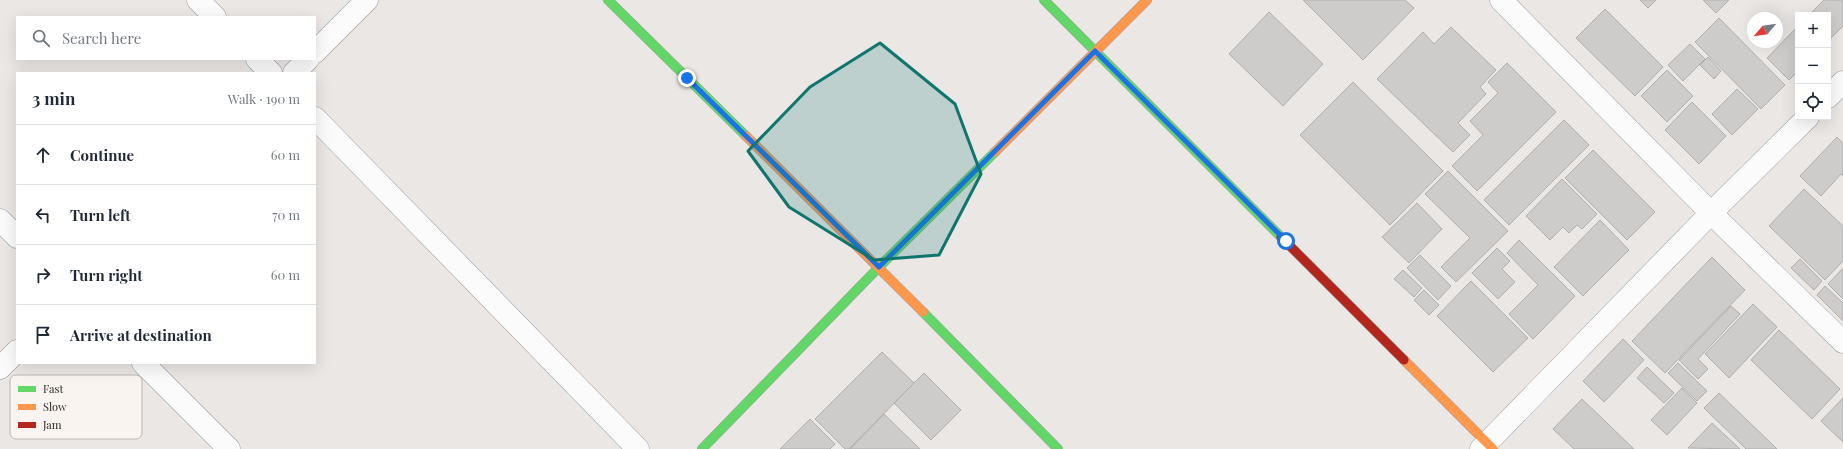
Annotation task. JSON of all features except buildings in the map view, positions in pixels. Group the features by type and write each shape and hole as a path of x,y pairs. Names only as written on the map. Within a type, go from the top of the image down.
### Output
{"street":[{"path":"198,0 214,16"},
{"path":"316,51 367,0"},
{"path":"608,0 879,267 1058,449"},
{"path":"1044,0 1487,447 1711,213 1805,120"},
{"path":"702,449 879,267 1147,0"},
{"path":"1500,0 1711,213 1843,342"},
{"path":"258,60 270,72"},
{"path":"295,72 307,60"},
{"path":"1831,94 1843,82"},
{"path":"316,119 638,449"},
{"path":"0,220 16,236"},
{"path":"0,368 16,352"},
{"path":"144,364 229,449"}],"highlighted area":[{"path":"880,43 955,104 981,174 939,255 874,260 789,207 748,151 810,87"}],"traffic: fast":[{"path":"608,0 746,136"},
{"path":"1044,0 1281,237"},
{"path":"702,449 879,267 995,152"},
{"path":"923,312 1058,449"}],"traffic: slow":[{"path":"995,152 1147,0"},
{"path":"746,136 923,312"},
{"path":"1404,360 1493,449"}],"traffic: jam":[{"path":"1281,237 1404,360"}],"route":[{"path":"687,78 879,267 1095,51 1286,241"}]}
